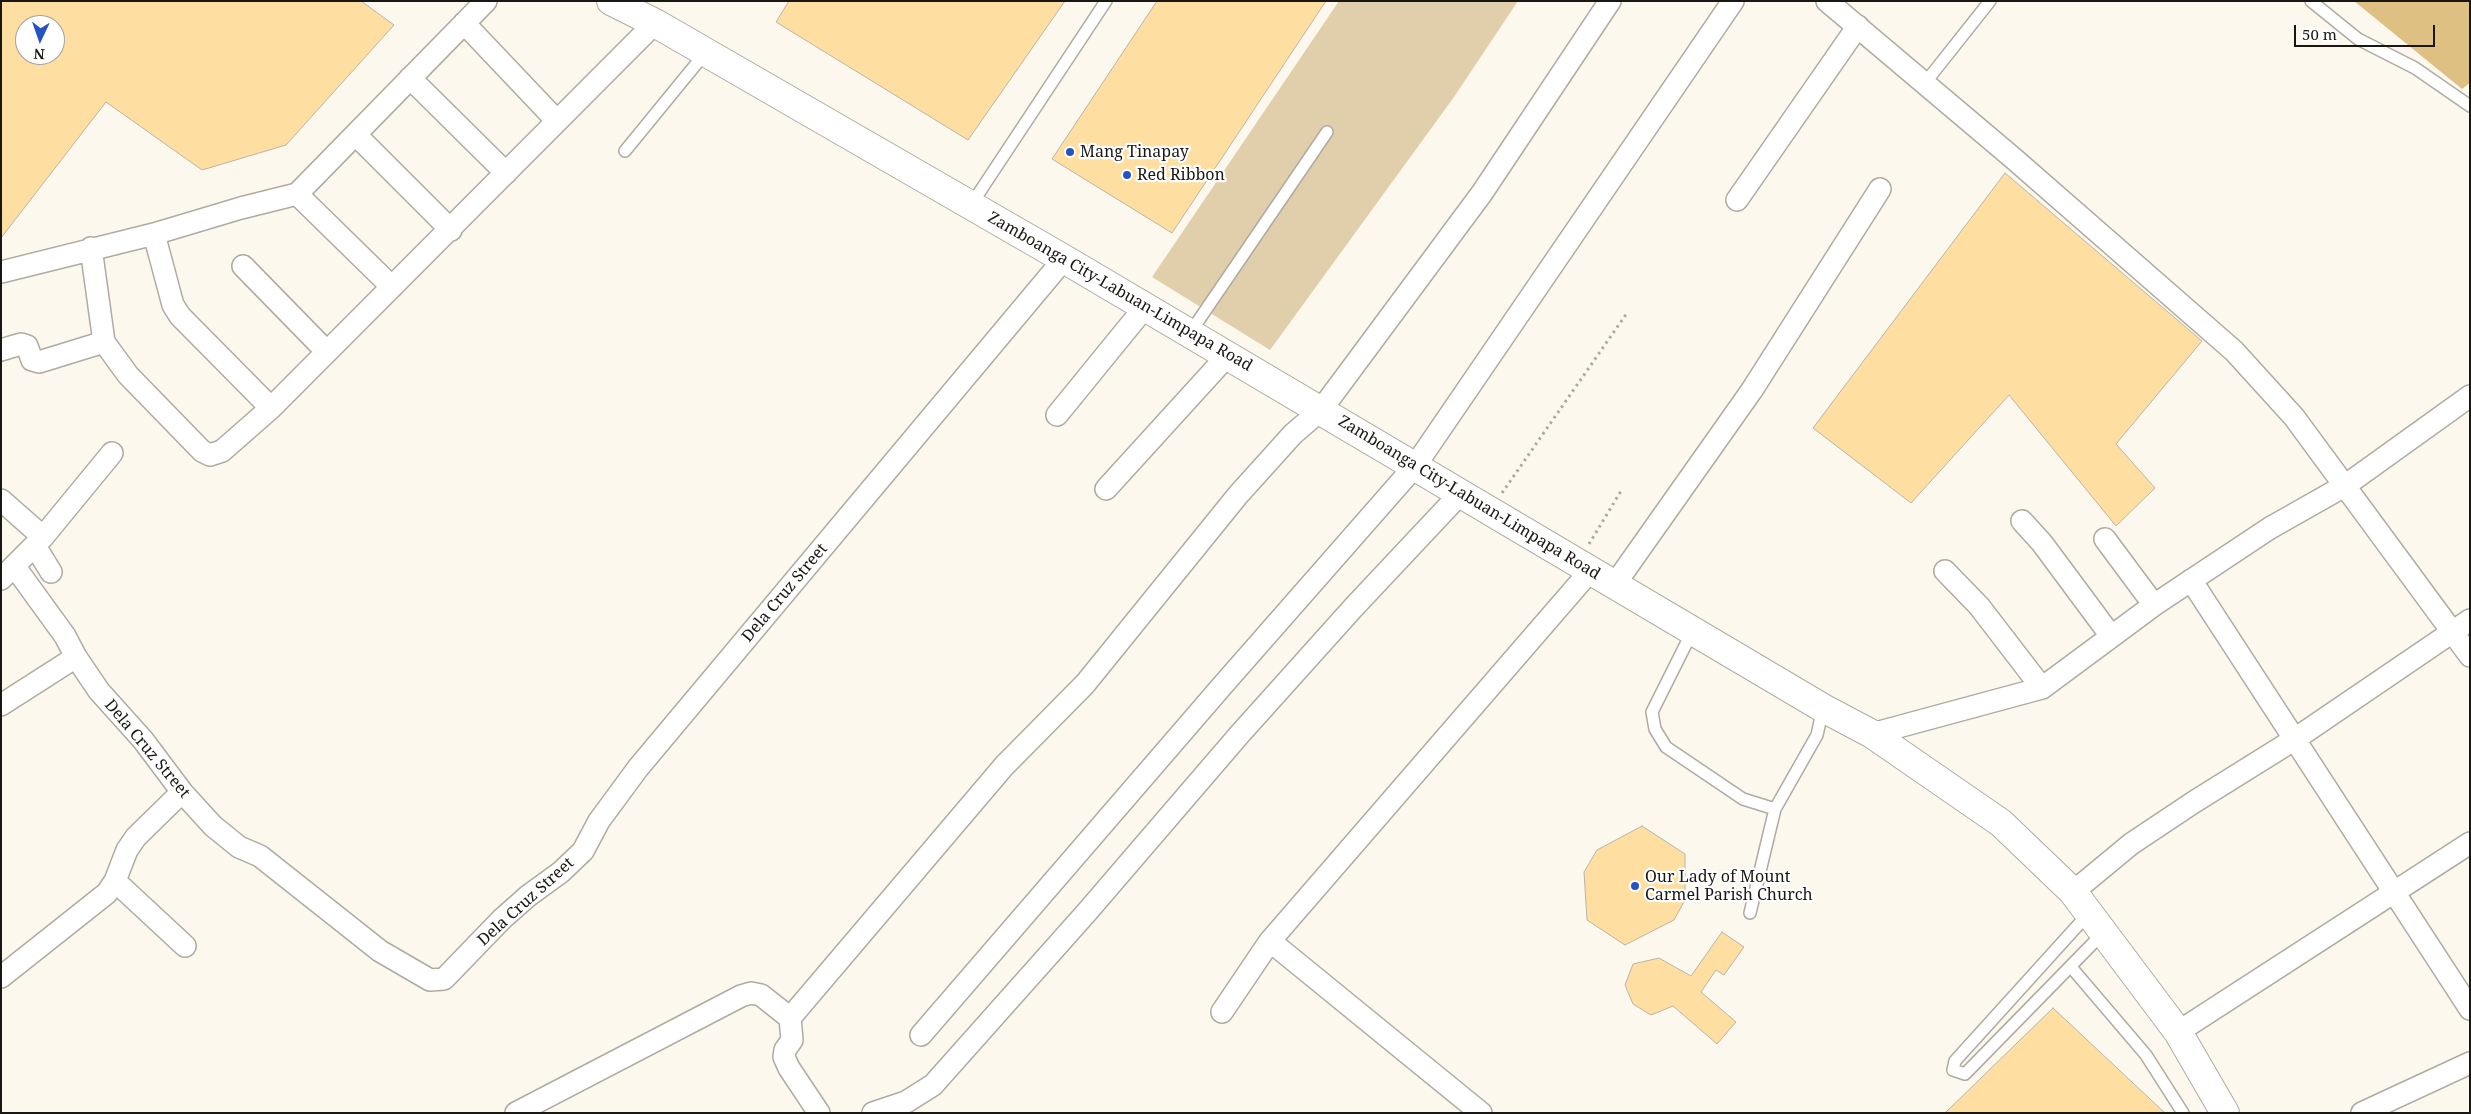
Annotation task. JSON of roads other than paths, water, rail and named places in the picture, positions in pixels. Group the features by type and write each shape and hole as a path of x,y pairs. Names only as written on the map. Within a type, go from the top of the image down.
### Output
{"main road":[{"name":"Zamboanga City-Labuan-Limpapa Road","path":"612,1 706,52 1064,259 1823,708 1872,734 2001,823 2088,913 2178,1032 2225,1113"}],"street":[{"path":"1,272 91,248 154,234 240,208 297,194 486,1"},
{"path":"819,1113 789,1068 784,1057 785,1050 792,1040 790,1018 1004,766 1084,684 1238,495 1293,434 1320,410 1482,193 1610,1"},
{"path":"921,1035 1222,686 1415,466 1733,1"},
{"path":"1827,1 1924,82 2234,350 2294,417 2346,485 2461,625 2470,656"},
{"path":"464,23 558,121"},
{"path":"91,248 104,342 128,375 202,451 210,455 222,451 272,408 655,23"},
{"path":"1737,200 1858,26"},
{"path":"410,78 506,173"},
{"path":"356,135 451,230"},
{"path":"1614,584 1752,390 1880,189"},
{"path":"297,194 392,287"},
{"path":"154,234 173,305 180,316 272,408"},
{"name":"Dela Cruz Street","path":"8,573 65,636 76,657 100,691 143,740 182,792 213,826 240,847 260,856 380,951 430,980 444,979 502,919 528,896 561,872 582,851 599,821 644,761 1064,259"},
{"path":"243,266 327,352"},
{"path":"1057,415 1145,307"},
{"path":"1,350 21,344 27,346 32,360 39,362 104,342"},
{"path":"1106,489 1228,355"},
{"path":"1872,734 2042,688 2154,605 2270,528 2346,485 2470,396"},
{"path":"8,573 39,541 112,453"},
{"path":"873,1113 906,1102 933,1085 1087,912 1239,735 1353,608 1461,493"},
{"path":"1,500 39,541 51,572"},
{"path":"2022,521 2042,543 2111,636"},
{"path":"2105,539 2154,605"},
{"path":"1222,1012 1270,941 1584,566"},
{"path":"1945,571 1979,606 2042,688"},
{"path":"2191,580 2470,1008"},
{"path":"2088,913 2090,876 2139,839 2295,739 2461,625"},
{"path":"1,705 76,657"},
{"path":"1,977 107,893 115,881 127,850 136,837 182,792"},
{"path":"2178,1032 2470,842"},
{"path":"115,881 185,946"},
{"path":"1270,941 1480,1113"},
{"path":"516,1113 741,996 751,993 761,995 790,1018"},
{"path":"2362,1113 2470,1063"}],"lane":[{"path":"971,205 1106,1"},
{"path":"1924,82 1990,1"},
{"path":"2311,1 2358,39 2415,68 2470,106"},
{"path":"625,151 706,52"},
{"path":"1190,333 1327,132"},
{"path":"1692,630 1652,712 1655,729 1666,747 1743,799 1774,809"},
{"path":"1750,913 1774,809 1817,735 1823,708"},
{"path":"2088,913 2070,967 1965,1074 1954,1070 1955,1061 2088,913"},
{"path":"2070,967 2146,1055 2183,1113"}],"place":[{"name":"Mang Tinapay","path":"1070,152"},
{"name":"Red Ribbon","path":"1127,175"},
{"name":"Our Lady of Mount Carmel Parish Church","path":"1635,886"}]}
